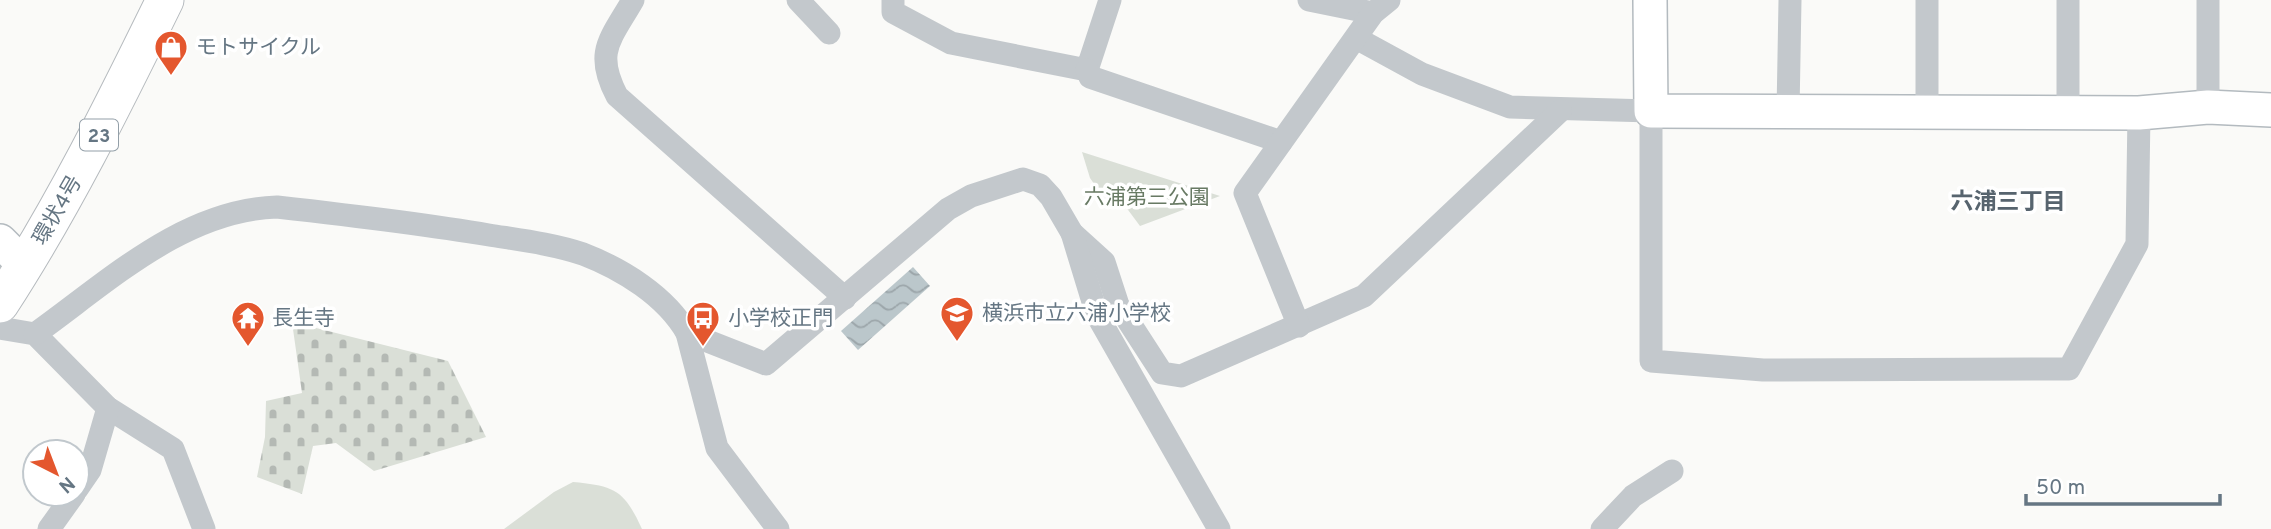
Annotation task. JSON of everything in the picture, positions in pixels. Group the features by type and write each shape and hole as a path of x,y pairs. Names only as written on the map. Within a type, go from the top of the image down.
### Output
{"main road":[{"name":"環状4号","path":"0,304 12,253 101,131 164,0"}],"street":[{"path":"633,0 604,54 605,74 617,96 845,298"},
{"path":"798,0 829,33"},
{"path":"893,0 893,12 951,43 1087,70"},
{"path":"1110,0 1087,70 1090,77 1281,142"},
{"path":"1309,0 1381,7"},
{"path":"1650,0 1651,361 1763,370 2068,369 2137,244 2139,113"},
{"path":"1788,111 1790,0"},
{"path":"1927,0 1927,112"},
{"path":"2068,0 2068,113"},
{"path":"2208,0 2208,107"},
{"path":"1299,326 1245,193 1381,7"},
{"path":"1356,38 1422,74 1510,107 1560,111 2139,113 2208,107 2271,110"},
{"path":"1072,233 1104,262 1118,305 1162,373 1181,376 1364,296 1560,111"},
{"path":"687,333 765,364 948,209 971,196 1023,179 1040,185 1051,197 1072,233 1097,315 1219,529"},
{"path":"35,334 141,257 175,236 232,213 277,207 417,223 547,245 583,254 637,282 665,304 687,333 717,447 778,529"},
{"path":"0,328 35,334 108,408 173,449 204,529"},
{"path":"91,467 108,408"},
{"path":"1602,529 1633,496 1672,471"},
{"path":"49,529 64,508"}],"green space":[{"name":"六浦第三公園","path":"1082,152 1220,196 1140,226 1111,187 1099,191 1090,178"},
{"path":"292,322 448,361 486,437 374,471 336,443 313,446 302,494 257,477 265,437 266,401 302,393"},
{"path":"573,482 609,488 616,492 630,506 642,529 504,529 554,492"}],"water":[{"path":"913,267 930,286 858,350 841,331"}],"place":[{"name":"モトサイクル","path":"171,77"},
{"name":"横浜市立六浦小学校","path":"957,343"},
{"name":"長生寺","path":"248,348"},
{"name":"小学校正門","path":"703,348"}],"district":[{"name":"六浦三丁目","path":"2008,201"}]}
